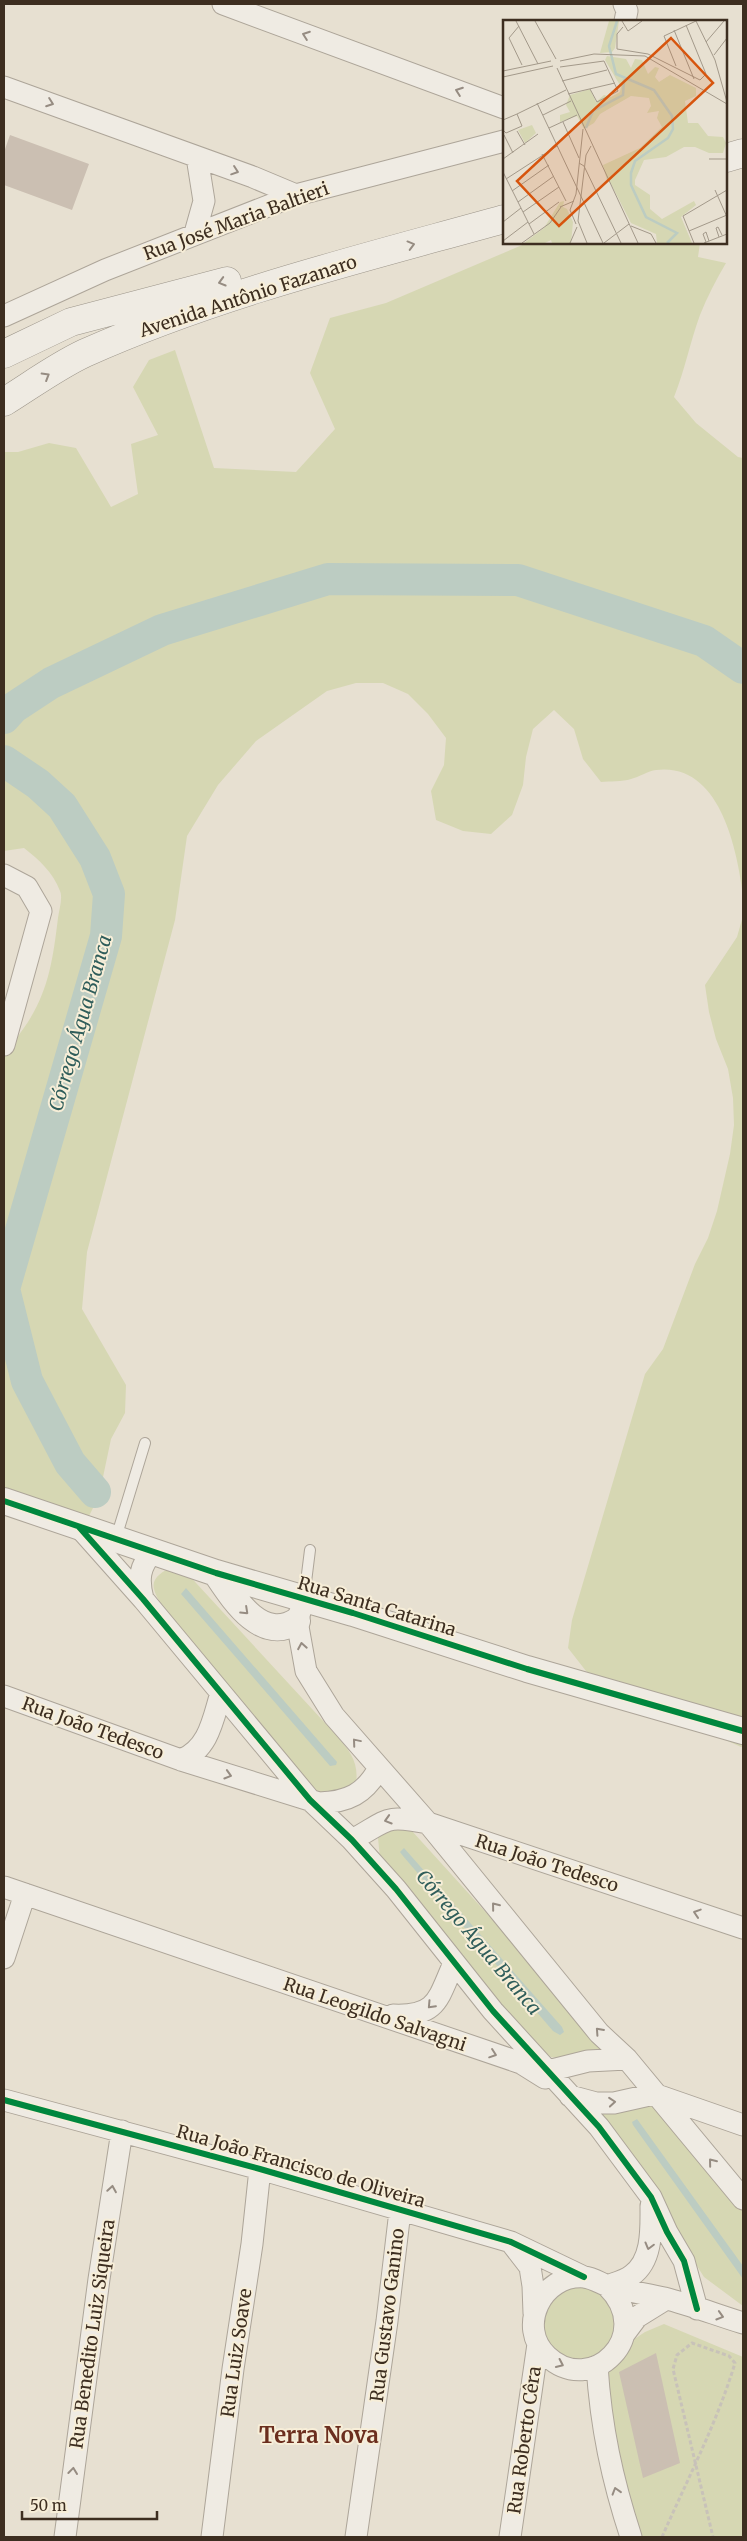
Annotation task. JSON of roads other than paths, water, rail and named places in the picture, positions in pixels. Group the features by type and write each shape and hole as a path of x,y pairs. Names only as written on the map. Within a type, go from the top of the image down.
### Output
{"main road":[{"path":"727,142 743,138"},
{"path":"727,158 743,154"},
{"name":"Avenida Antônio Fazanaro","path":"4,354 71,322 202,288 503,201"},
{"name":"Avenida Antônio Fazanaro","path":"4,402 84,354 188,312 346,263 503,220"},
{"path":"71,322 83,341 84,354"}],"street":[{"path":"223,4 503,108"},
{"path":"624,4 627,11 625,20"},
{"path":"4,87 296,195"},
{"name":"Rua José Maria Baltieri","path":"4,316 195,233 296,195 503,141"},
{"path":"195,233 204,201 197,157"},
{"path":"4,875 27,887 41,911 4,1045"},
{"name":"Rua Santa Catarina","path":"4,1501 216,1573 301,1610 527,1669 743,1731"},
{"path":"79,1527 143,1599 310,1800 352,1840 396,1889 493,2010 599,2127 651,2197 667,2232 684,2261 697,2309"},
{"path":"143,1599 139,1585 140,1574 146,1559 154,1552"},
{"path":"216,1573 240,1607 251,1617 275,1627 287,1627 301,1610"},
{"path":"301,1610 306,1670 334,1716 428,1824 599,2033 627,2059 654,2094 743,2199"},
{"name":"Rua João Tedesco","path":"181,1760 197,1751 205,1739 212,1726 221,1693"},
{"name":"Rua João Tedesco","path":"4,1696 181,1760 319,1803 336,1802 348,1798 371,1783 378,1768"},
{"name":"Rua João Tedesco","path":"352,1840 389,1818 406,1819 428,1824 743,1928"},
{"name":"Rua Leogildo Salvagni","path":"4,1887 521,2064 570,2096 596,2103 614,2103 654,2094"},
{"path":"4,1958 25,1894"},
{"path":"380,2015 409,2016 424,2013 436,2002 454,1963"},
{"path":"548,2071 588,2061 627,2059"},
{"path":"654,2094 743,2125"},
{"name":"Rua João Francisco de Oliveira","path":"4,2100 260,2169 511,2242 584,2277"},
{"name":"Rua Benedito Luiz Siqueira","path":"65,2537 99,2279 122,2131"},
{"name":"Rua Luiz Soave","path":"212,2537 233,2369 252,2244 260,2169"},
{"path":"607,2286 632,2276 646,2256 651,2235 651,2197"},
{"name":"Rua Gustavo Ganino","path":"356,2537 387,2321 400,2211"},
{"path":"511,2242 530,2267 538,2344 548,2357 563,2366 580,2369 597,2366 610,2358 637,2317 666,2298"},
{"path":"534,2318 538,2304 551,2288 570,2278 584,2277 607,2286 666,2298 743,2323"},
{"path":"607,2286 617,2295 623,2307 626,2319 625,2333"},
{"name":"Rua Roberto Cêra","path":"510,2537 538,2344"},
{"path":"597,2366 602,2425 614,2485 631,2537"}],"lane":[{"path":"115,1539 145,1443"},
{"path":"301,1610 310,1550"}],"water":[{"path":"186,1588 337,1762 336,1765 330,1766 181,1594"},
{"path":"404,1848 562,2027 564,2032 560,2035 553,2031 403,1856 400,1852"},
{"path":"637,2119 743,2266 743,2279 633,2125 632,2122"}],"waterway":[{"path":"4,718 13,708 51,683 162,630 328,579 518,580 704,641 743,668"},
{"name":"Córrego Água Branca","path":"4,761 38,784 62,806 95,858 109,894 106,936 4,1289 27,1381 70,1463 95,1492"}],"district":[{"name":"Terra Nova","path":"319,2435"}]}
